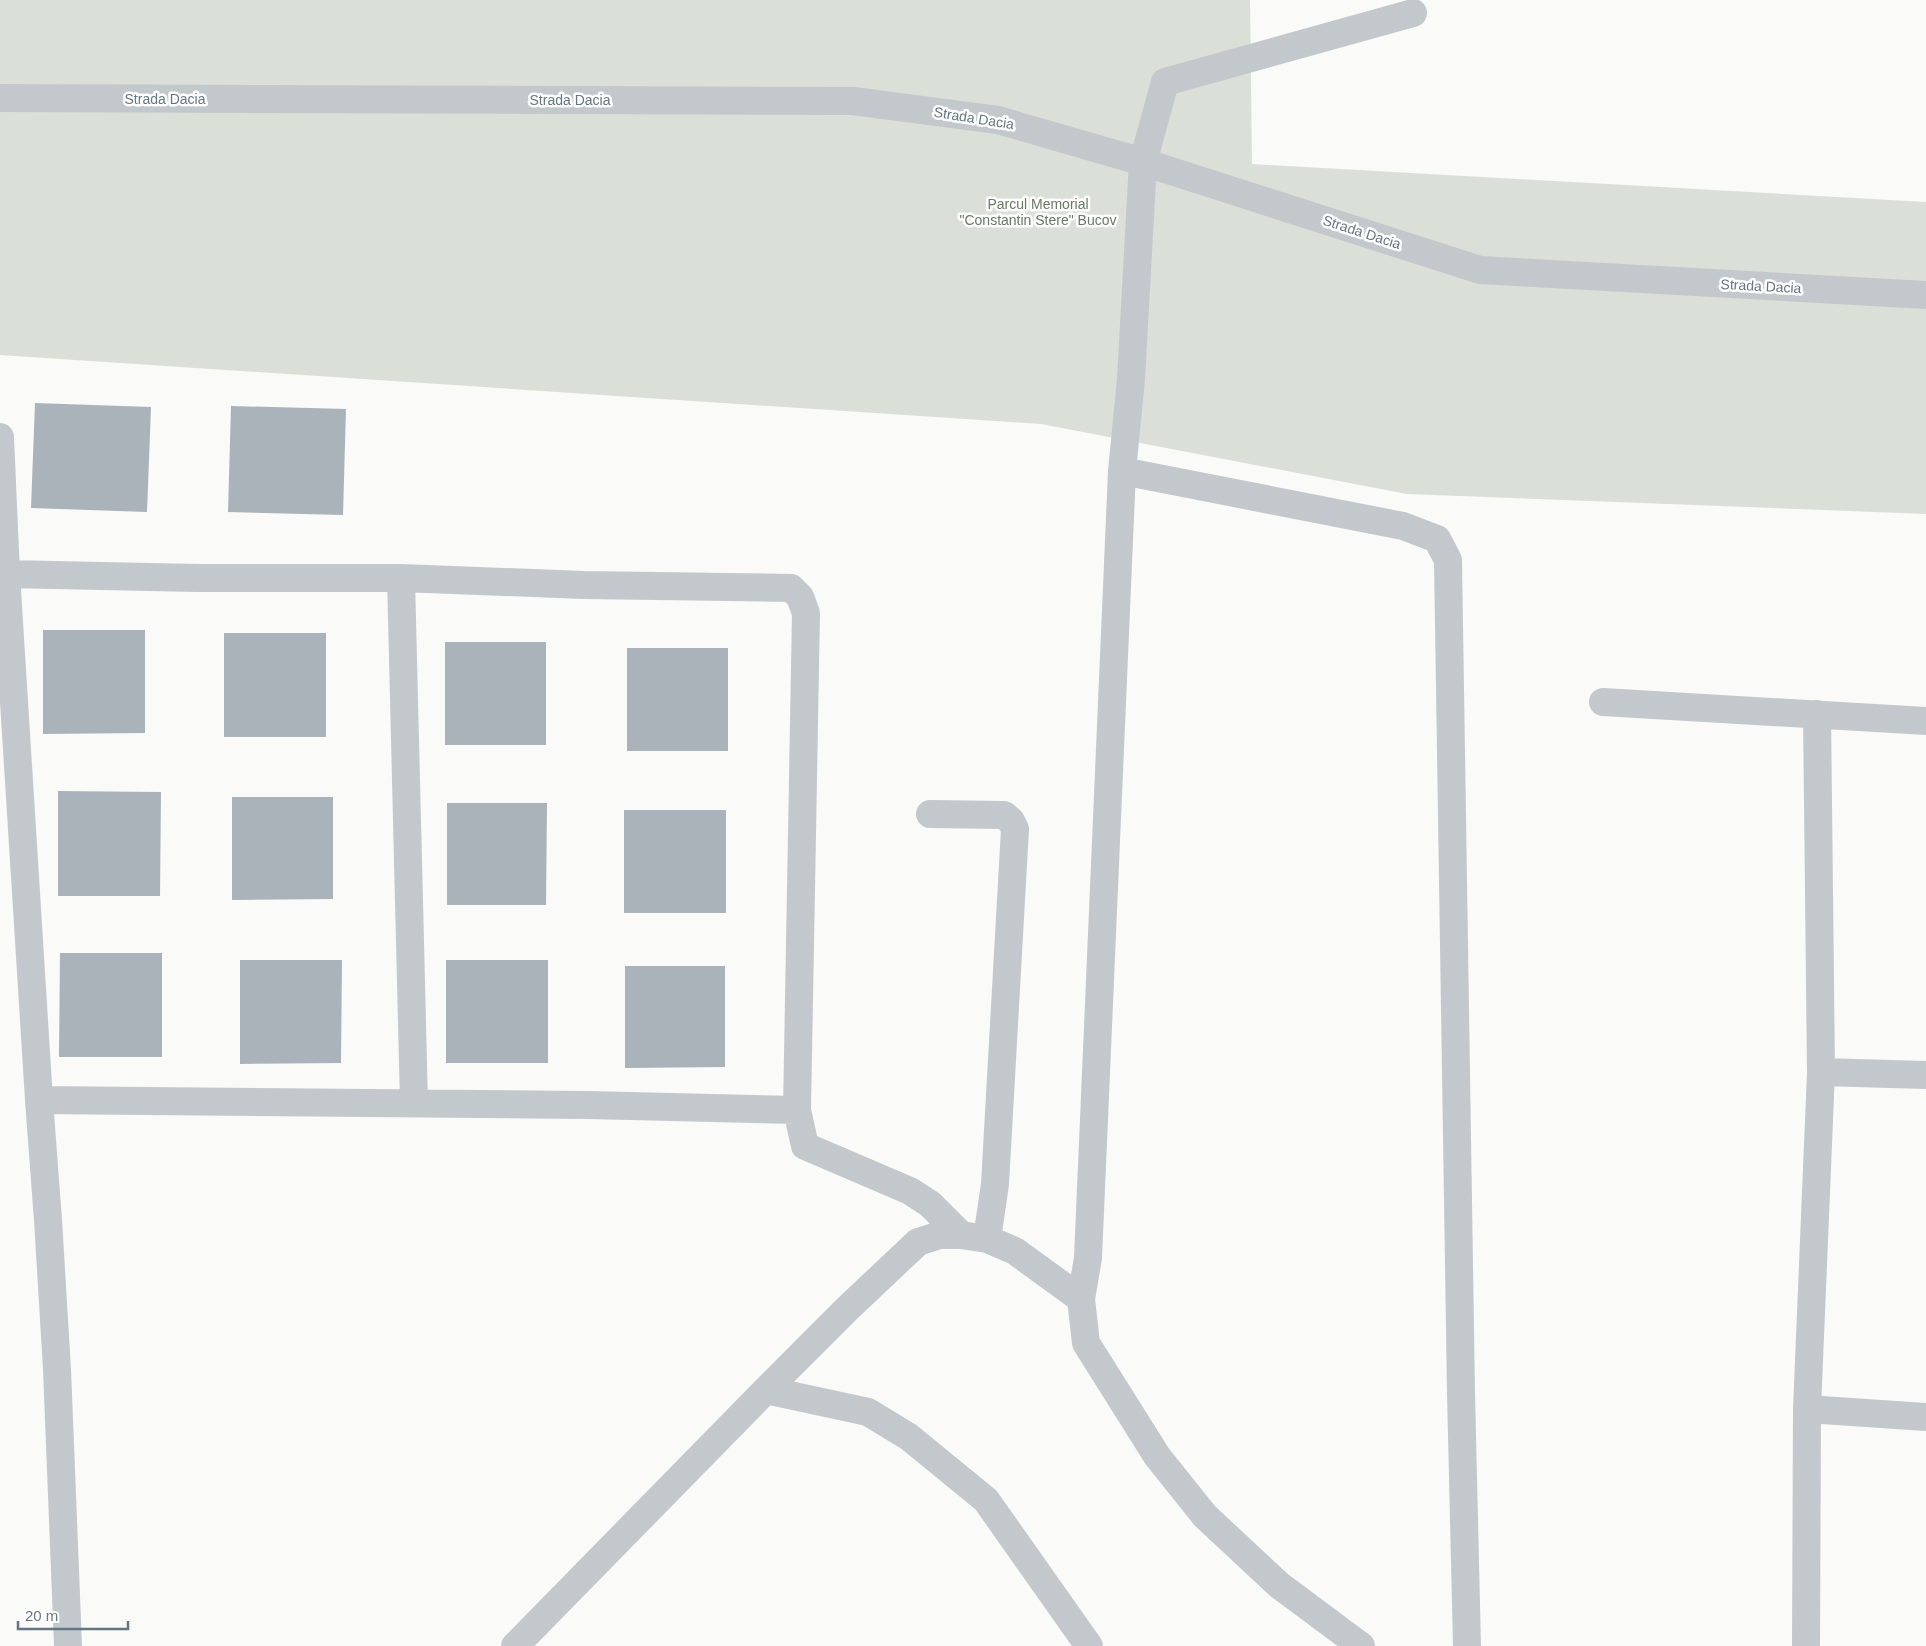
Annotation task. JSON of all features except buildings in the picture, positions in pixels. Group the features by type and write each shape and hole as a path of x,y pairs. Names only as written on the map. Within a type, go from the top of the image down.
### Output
{"street":[{"path":"1361,1646 1279,1585 1205,1516 1157,1456 1086,1342 1081,1299 1089,1248 1122,471 1131,379 1143,162 1165,82 1413,14"},
{"name":"Strada Dacia","path":"0,98 853,101 998,120 1143,162 1480,270 1926,295"},
{"path":"0,437 6,574 57,1369 68,1646"},
{"path":"1122,471 1404,526 1437,539 1448,560 1461,1393 1467,1646"},
{"path":"6,574 198,578 401,578 584,585 791,588 800,597 806,613 797,1110 805,1146 910,1191 974,1237"},
{"path":"401,578 414,1103"},
{"path":"1603,702 1926,721"},
{"path":"1806,1646 1806,1408 1821,1072 1817,714"},
{"path":"930,814 1004,816 1011,821 1015,829 995,1184 974,1237"},
{"path":"1821,1072 1926,1075"},
{"path":"39,1100 588,1105 797,1110"},
{"path":"515,1646 766,1390 848,1308 918,1242 940,1235 974,1237 1016,1251 1081,1299"},
{"path":"766,1390 868,1412 909,1437 986,1500 1089,1646"},
{"path":"1806,1408 1926,1417"}],"green space":[{"name":"Parcul Memorial \"Constantin Stere\" Bucov","path":"0,0 1250,0 1252,164 1926,202 1926,514 1407,494 1041,424 0,355"}]}
